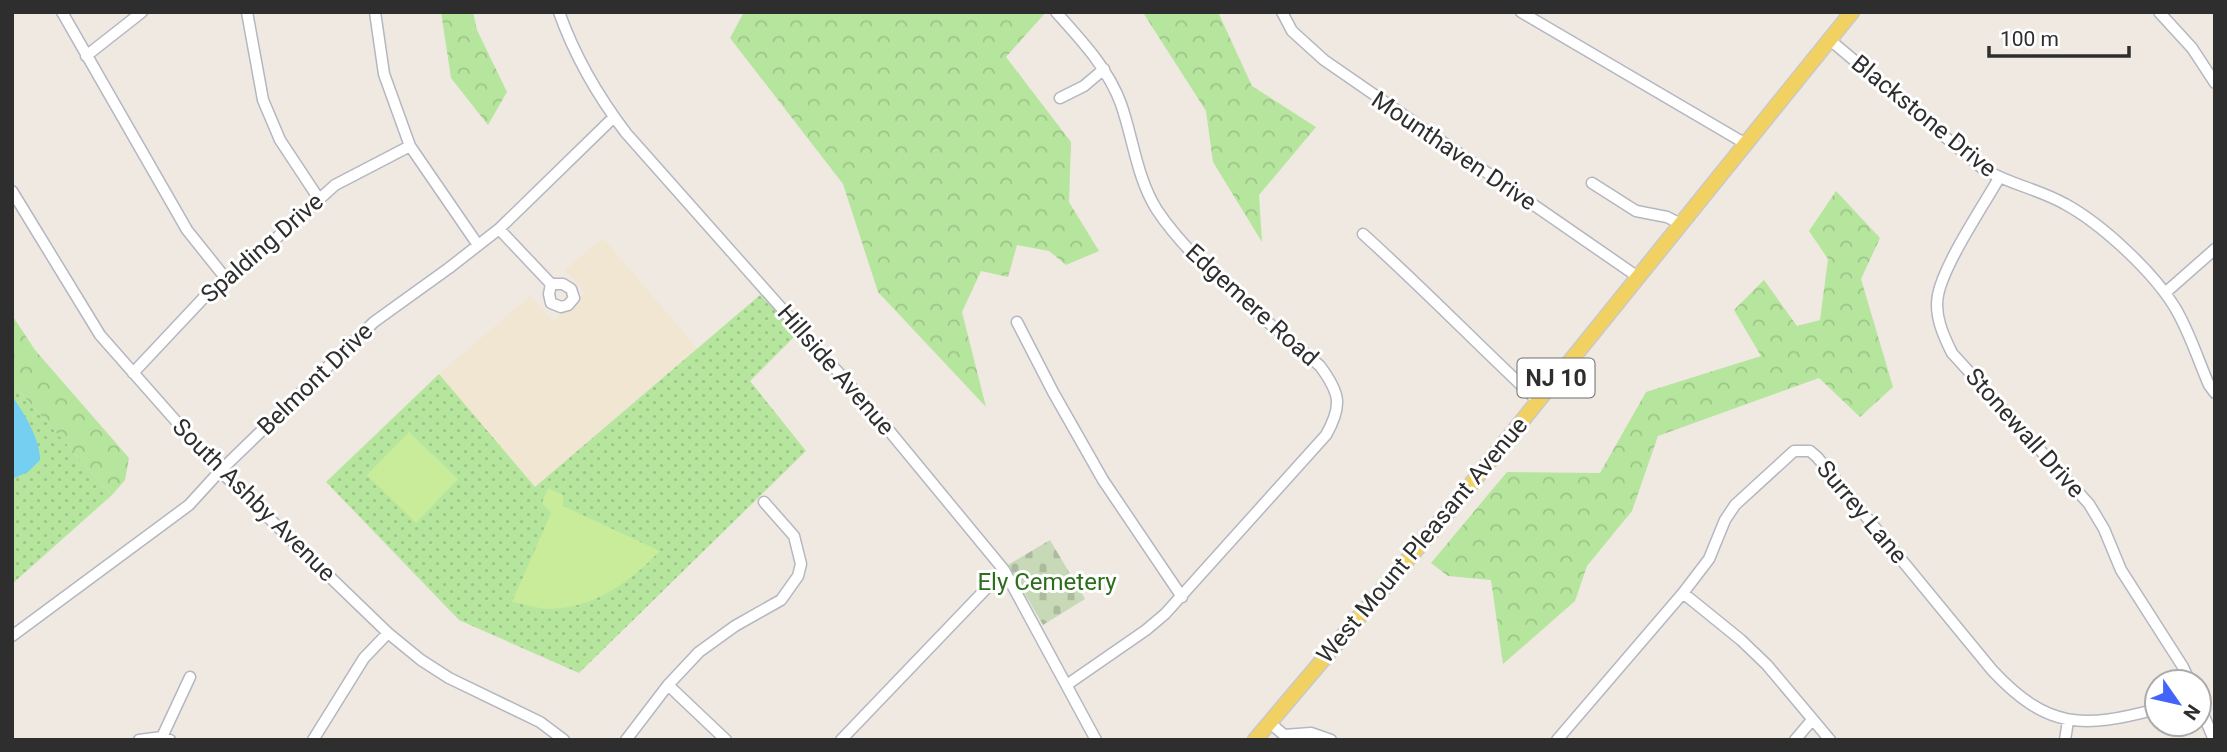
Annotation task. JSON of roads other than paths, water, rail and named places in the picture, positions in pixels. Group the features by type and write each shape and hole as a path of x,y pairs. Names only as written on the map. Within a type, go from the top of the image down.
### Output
{"main road":[{"name":"West Mount Pleasant Avenue","path":"1255,740 1459,499 1830,40 1845,14"}],"street":[{"path":"62,12 187,230 227,280"},
{"path":"86,56 142,12"},
{"path":"247,12 263,100 280,140 319,199"},
{"path":"375,12 384,74 410,146 478,245"},
{"name":"Hillside Avenue","path":"559,12 570,43 586,75 614,117 891,433 1004,569 1097,740"},
{"name":"Edgemere Road","path":"1056,12 1104,69 1121,104 1135,156 1156,208 1181,240 1212,272 1320,366 1331,380 1338,398 1337,416 1326,435 1182,597 1146,630 1068,684"},
{"name":"Mounthaven Drive","path":"1282,12 1292,31 1324,60 1638,277"},
{"path":"1521,12 1746,144"},
{"path":"2159,12 2192,48 2215,83"},
{"name":"Blackstone Drive","path":"1830,40 1982,168 1999,178 2063,203 2090,219 2114,239 2165,293 2176,309 2215,393"},
{"path":"1060,99 1084,86 1104,69"},
{"name":"Belmont Drive","path":"12,636 174,518 374,322 499,229 614,117"},
{"name":"Spalding Drive","path":"132,373 211,290 240,271 335,185 410,146"},
{"name":"Stonewall Drive","path":"1999,178 1950,266 1938,295 1938,317 1942,333 1952,353 2089,504 2104,529 2120,570 2183,668"},
{"path":"1592,183 1636,211 1667,217 1681,224"},
{"name":"South Ashby Avenue","path":"12,191 100,335 220,471 388,634 443,674 540,722 564,740"},
{"path":"499,229 551,284"},
{"path":"1363,234 1428,292 1538,401"},
{"path":"2165,293 2215,249"},
{"path":"1017,322 1103,480 1182,597"},
{"name":"Surrey Lane","path":"1557,740 1709,559 1725,520 1735,505 1794,451 1810,451 1827,469 2018,697 2049,715 2068,721 2116,719 2143,712"},
{"path":"626,740 668,685 717,637 781,600 798,576 801,564 794,536 764,502"},
{"path":"841,740 1004,569"},
{"path":"1683,593 1767,665 1829,740"},
{"path":"313,740 364,658 388,634"},
{"path":"139,740 166,738 190,677"},
{"path":"668,685 726,740"},
{"path":"1795,740 1812,720"},
{"path":"2065,740 2068,721"},
{"path":"1269,722 1284,735 1311,733 1331,740"}],"water":[{"path":"12,396 34,435 40,460 28,472 12,479"}],"park label":[{"name":"Ely Cemetery","path":"1047,582"}]}
